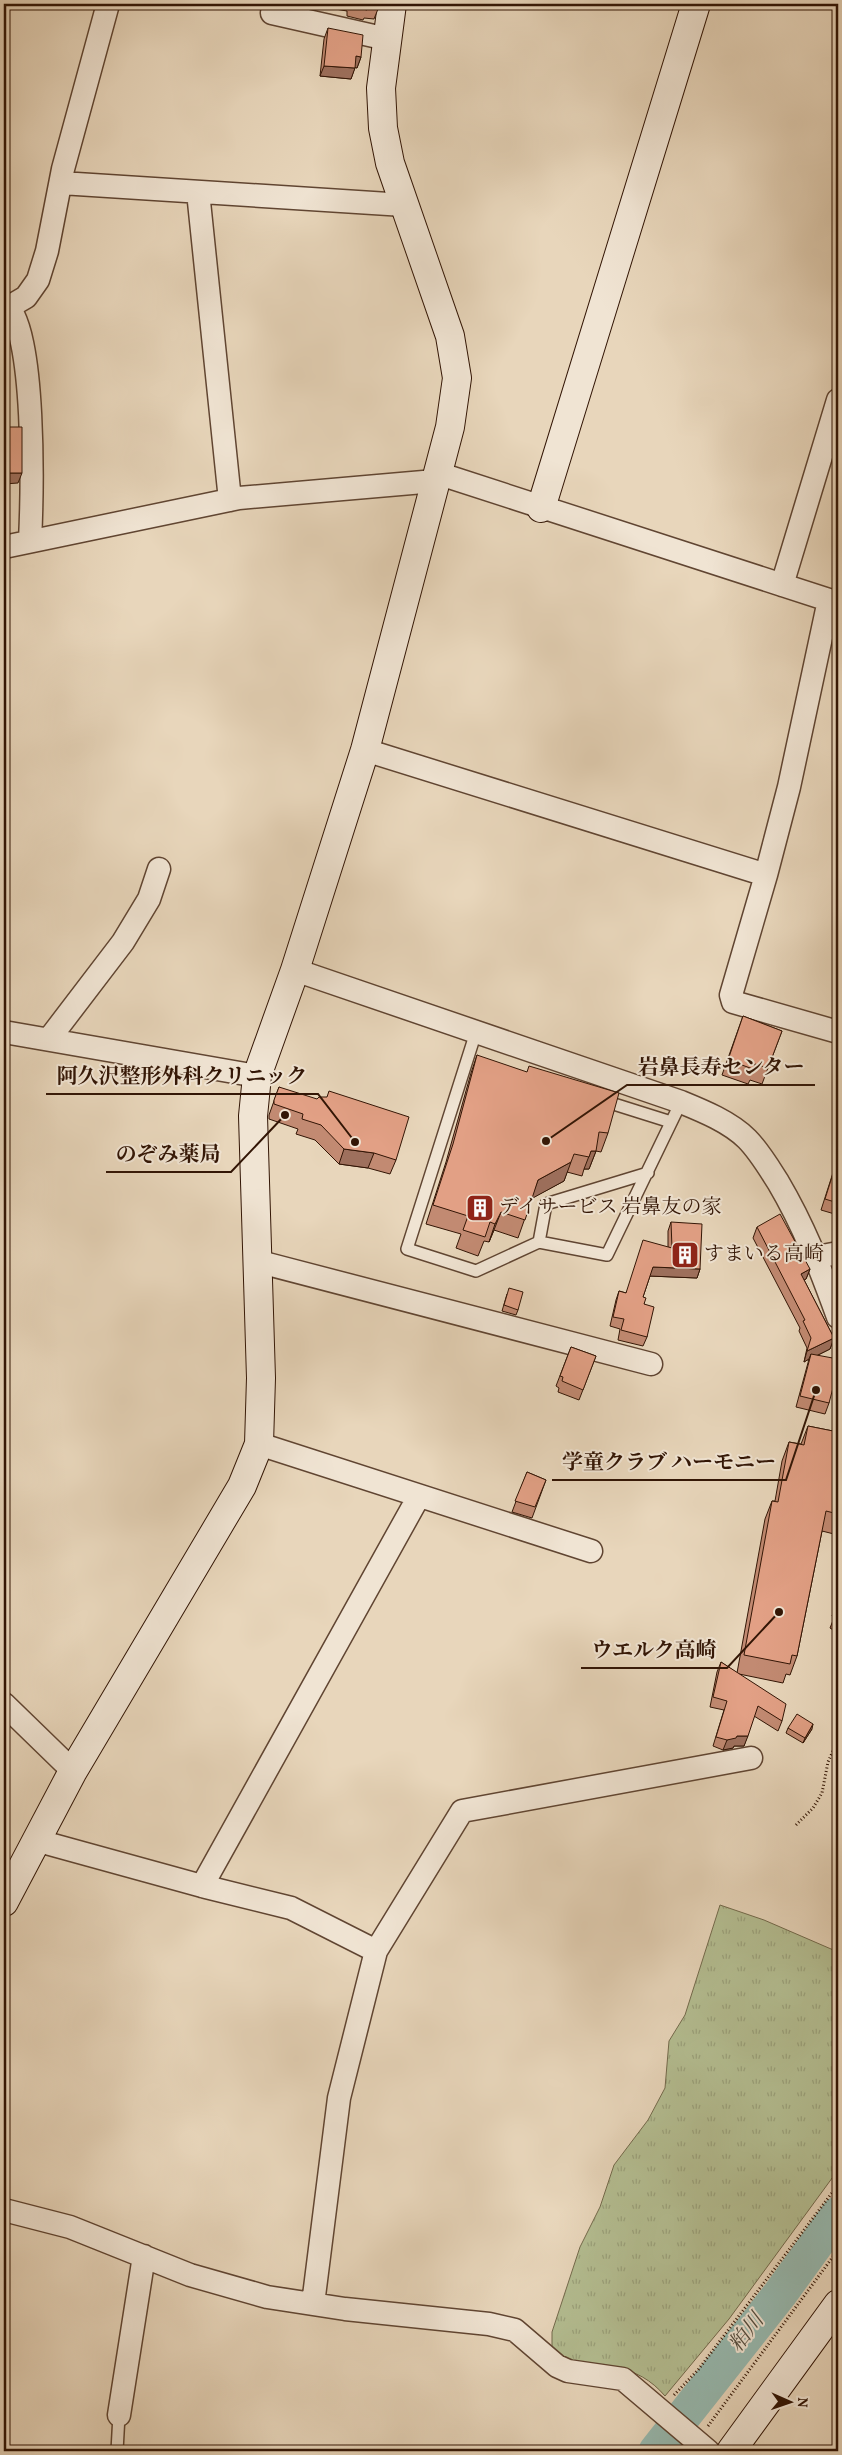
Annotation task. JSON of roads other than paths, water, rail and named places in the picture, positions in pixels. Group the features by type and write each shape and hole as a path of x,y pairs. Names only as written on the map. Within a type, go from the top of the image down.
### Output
{"street":[{"path":"30,541 32,430 21,338 6,305 26,297 38,280 47,252 61,183 108,4"},
{"path":"4,1902 73,1771 242,1486 259,1444 261,1378 253,1116 257,1076 295,970 365,750 450,427 457,378 450,336 390,163 383,128 381,88 392,4"},
{"path":"541,508 696,4"},
{"path":"272,13 387,39"},
{"path":"61,183 404,205"},
{"path":"198,192 230,500"},
{"path":"782,584 838,400"},
{"path":"4,547 230,500 436,477 541,508 834,601 766,875 731,995 733,1002 838,1032"},
{"path":"365,750 766,875"},
{"path":"49,1039 123,942 149,899 159,869"},
{"path":"295,970 476,1032 676,1112 710,1114 747,1138 768,1165 798,1216 828,1255 838,1317"},
{"path":"4,1032 257,1076"},
{"path":"256,1261 651,1364"},
{"path":"259,1444 591,1551"},
{"path":"202,1886 419,1496"},
{"path":"4,1704 73,1771"},
{"path":"313,2304 339,2098 376,1951 462,1811 751,1758"},
{"path":"36,1840 202,1886 292,1908 376,1951"},
{"path":"4,2210 70,2227 190,2275 267,2297 489,2324 515,2330 557,2366 568,2370 624,2380 701,2441"},
{"path":"119,2416 144,2256"},
{"path":"731,2451 834,2316"}],"lane":[{"path":"476,1032 473,1060 407,1249 476,1272 539,1242 608,1255 676,1112 588,1096"},
{"path":"539,1242 546,1204 648,1174"},
{"path":"117,2451 119,2416"}],"waterway":[{"name":"粕川","path":"656,2451 780,2294 838,2214"}],"place":[{"name":"のぞみ薬局","path":"285,1115"},
{"name":"岩鼻長寿センター","path":"546,1141"},
{"name":"阿久沢整形外科クリニック","path":"355,1142"},
{"name":"デイサービス 岩鼻友の家","path":"480,1208"},
{"name":"すまいる高崎","path":"685,1255"},
{"name":"学童クラブ ハーモニー","path":"816,1390"},
{"name":"ウエルク高崎","path":"779,1612"}]}
